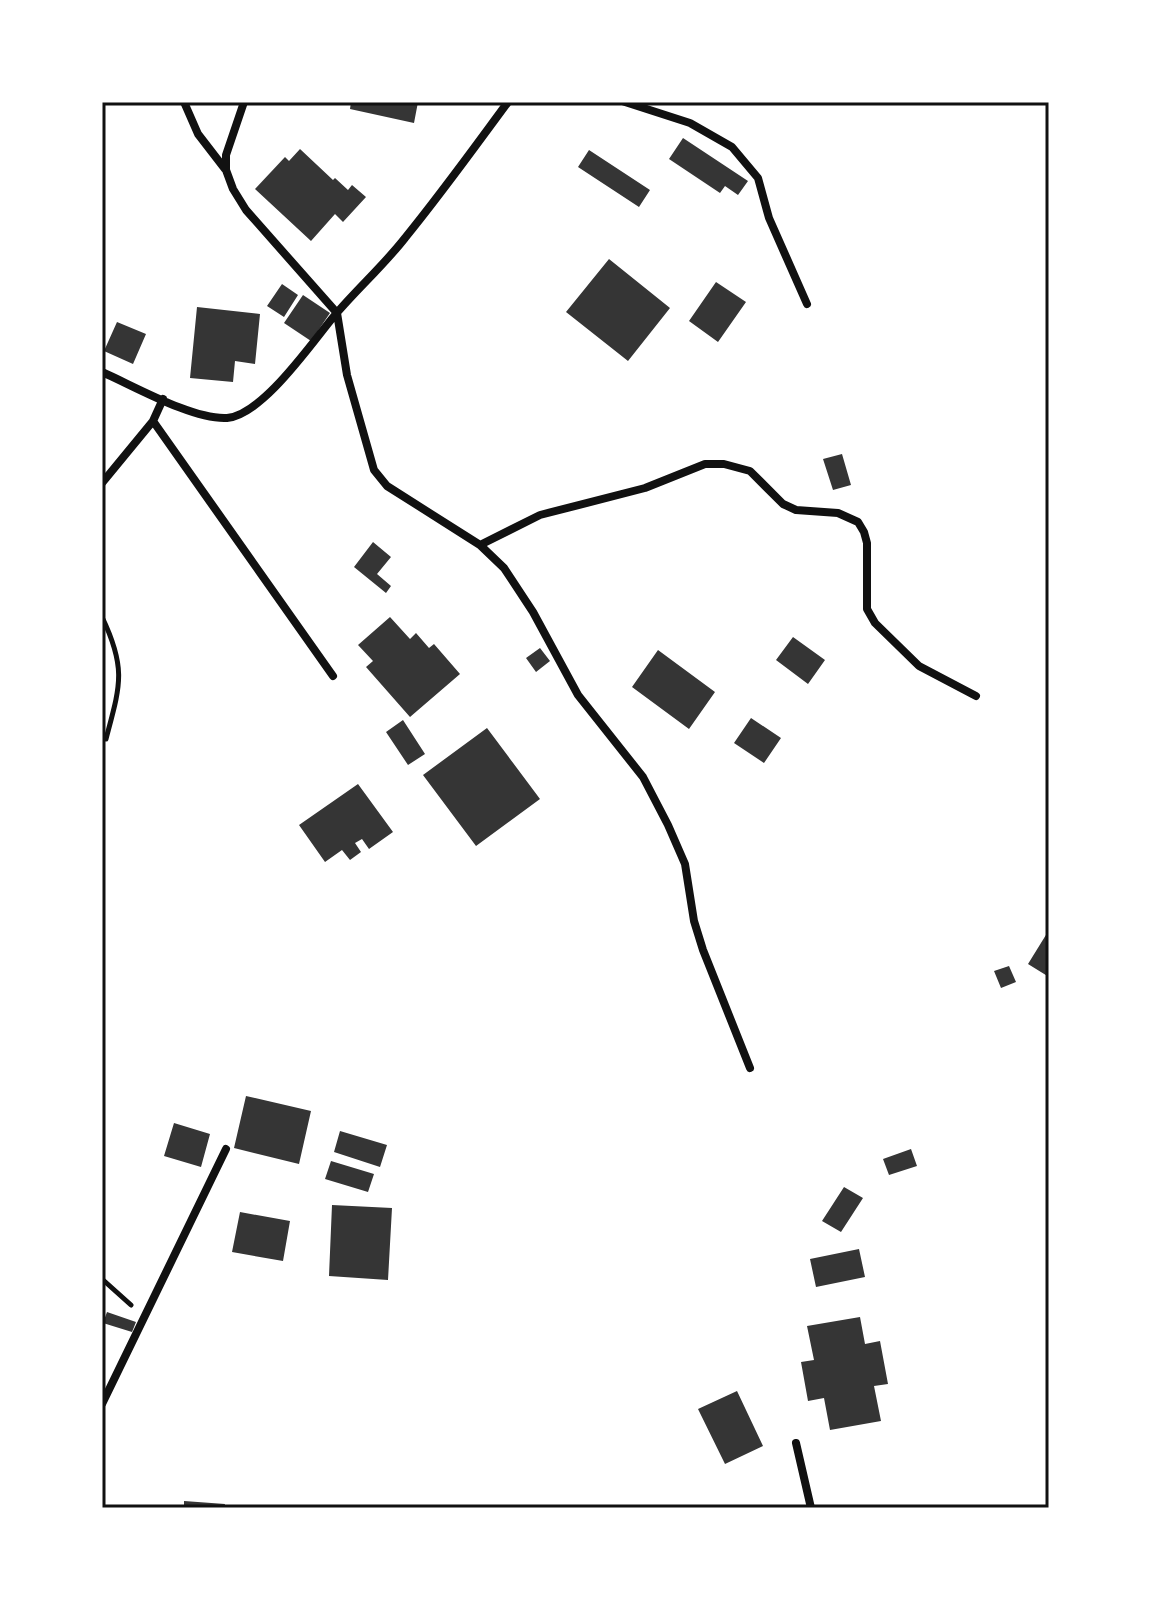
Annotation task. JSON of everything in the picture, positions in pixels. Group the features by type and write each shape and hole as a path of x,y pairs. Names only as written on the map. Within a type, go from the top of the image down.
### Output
{"street":[{"path":"184,102 198,134 226,170 246,210 337,313 347,375 374,470 387,486 480,545 504,568 533,612 578,695 643,777 685,864 694,921 703,950 750,1068"},
{"path":"226,170 229,146 244,102"},
{"path":"102,372 191,412 227,418 260,401 294,367 337,313 404,240 508,102"},
{"path":"625,102 690,123 732,147 758,178 769,218 807,304"},
{"path":"102,483 153,421 163,399"},
{"path":"153,421 333,676"},
{"path":"480,545 540,515 645,488 705,464 724,464 750,471 783,504 796,510 838,513 858,522 867,543 867,609 875,623 919,666 976,696"},
{"path":"102,1404 226,1149"},
{"path":"796,1443 811,1508"}],"path":[{"path":"102,617 119,659 120,673 120,686 106,739"},
{"path":"102,1279 145,1318"}],"building":[{"path":"351,102 418,102 414,123 350,109"},
{"path":"683,138 748,181 738,195 725,186 720,193 669,159"},
{"path":"300,149 333,180 335,178 348,190 352,185 366,197 343,222 335,214 311,241 255,189 285,157 289,161"},
{"path":"589,150 650,190 639,207 578,167"},
{"path":"609,259 670,308 628,361 566,312"},
{"path":"716,282 746,302 718,342 689,321"},
{"path":"282,284 298,295 284,317 267,306"},
{"path":"303,295 330,313 311,341 284,323"},
{"path":"197,307 260,314 255,364 235,361 233,382 190,378"},
{"path":"117,322 146,334 133,364 104,351"},
{"path":"842,454 851,485 833,490 823,459"},
{"path":"373,542 391,557 377,574 391,586 386,593 354,567"},
{"path":"390,617 410,639 416,633 429,648 434,644 460,674 410,717 366,667 373,661 358,645"},
{"path":"793,637 825,660 808,684 776,660"},
{"path":"540,648 550,661 536,672 526,658"},
{"path":"658,650 715,692 689,729 632,687"},
{"path":"751,718 781,738 764,763 734,743"},
{"path":"403,720 425,754 408,765 386,732"},
{"path":"487,728 540,799 476,846 423,775"},
{"path":"358,784 393,832 369,849 362,839 355,843 361,852 350,860 342,850 325,862 299,825"},
{"path":"1049,930 1049,977 1028,964"},
{"path":"1009,966 1016,982 1001,988 994,971"},
{"path":"246,1096 311,1111 299,1164 234,1148"},
{"path":"174,1123 210,1134 201,1167 164,1156"},
{"path":"340,1131 387,1145 380,1167 334,1152"},
{"path":"911,1149 917,1166 889,1175 883,1159"},
{"path":"331,1161 374,1174 368,1192 325,1179"},
{"path":"844,1187 863,1198 841,1232 822,1221"},
{"path":"332,1205 392,1208 388,1280 329,1276"},
{"path":"240,1212 290,1221 283,1261 232,1252"},
{"path":"859,1249 865,1277 816,1287 810,1259"},
{"path":"107,1312 136,1322 132,1332 103,1323"},
{"path":"860,1317 865,1344 880,1341 888,1384 874,1386 881,1421 830,1430 824,1398 808,1401 801,1362 814,1360 807,1326"},
{"path":"737,1391 763,1446 725,1464 698,1409"},
{"path":"184,1501 225,1504 224,1508 184,1508"}]}
